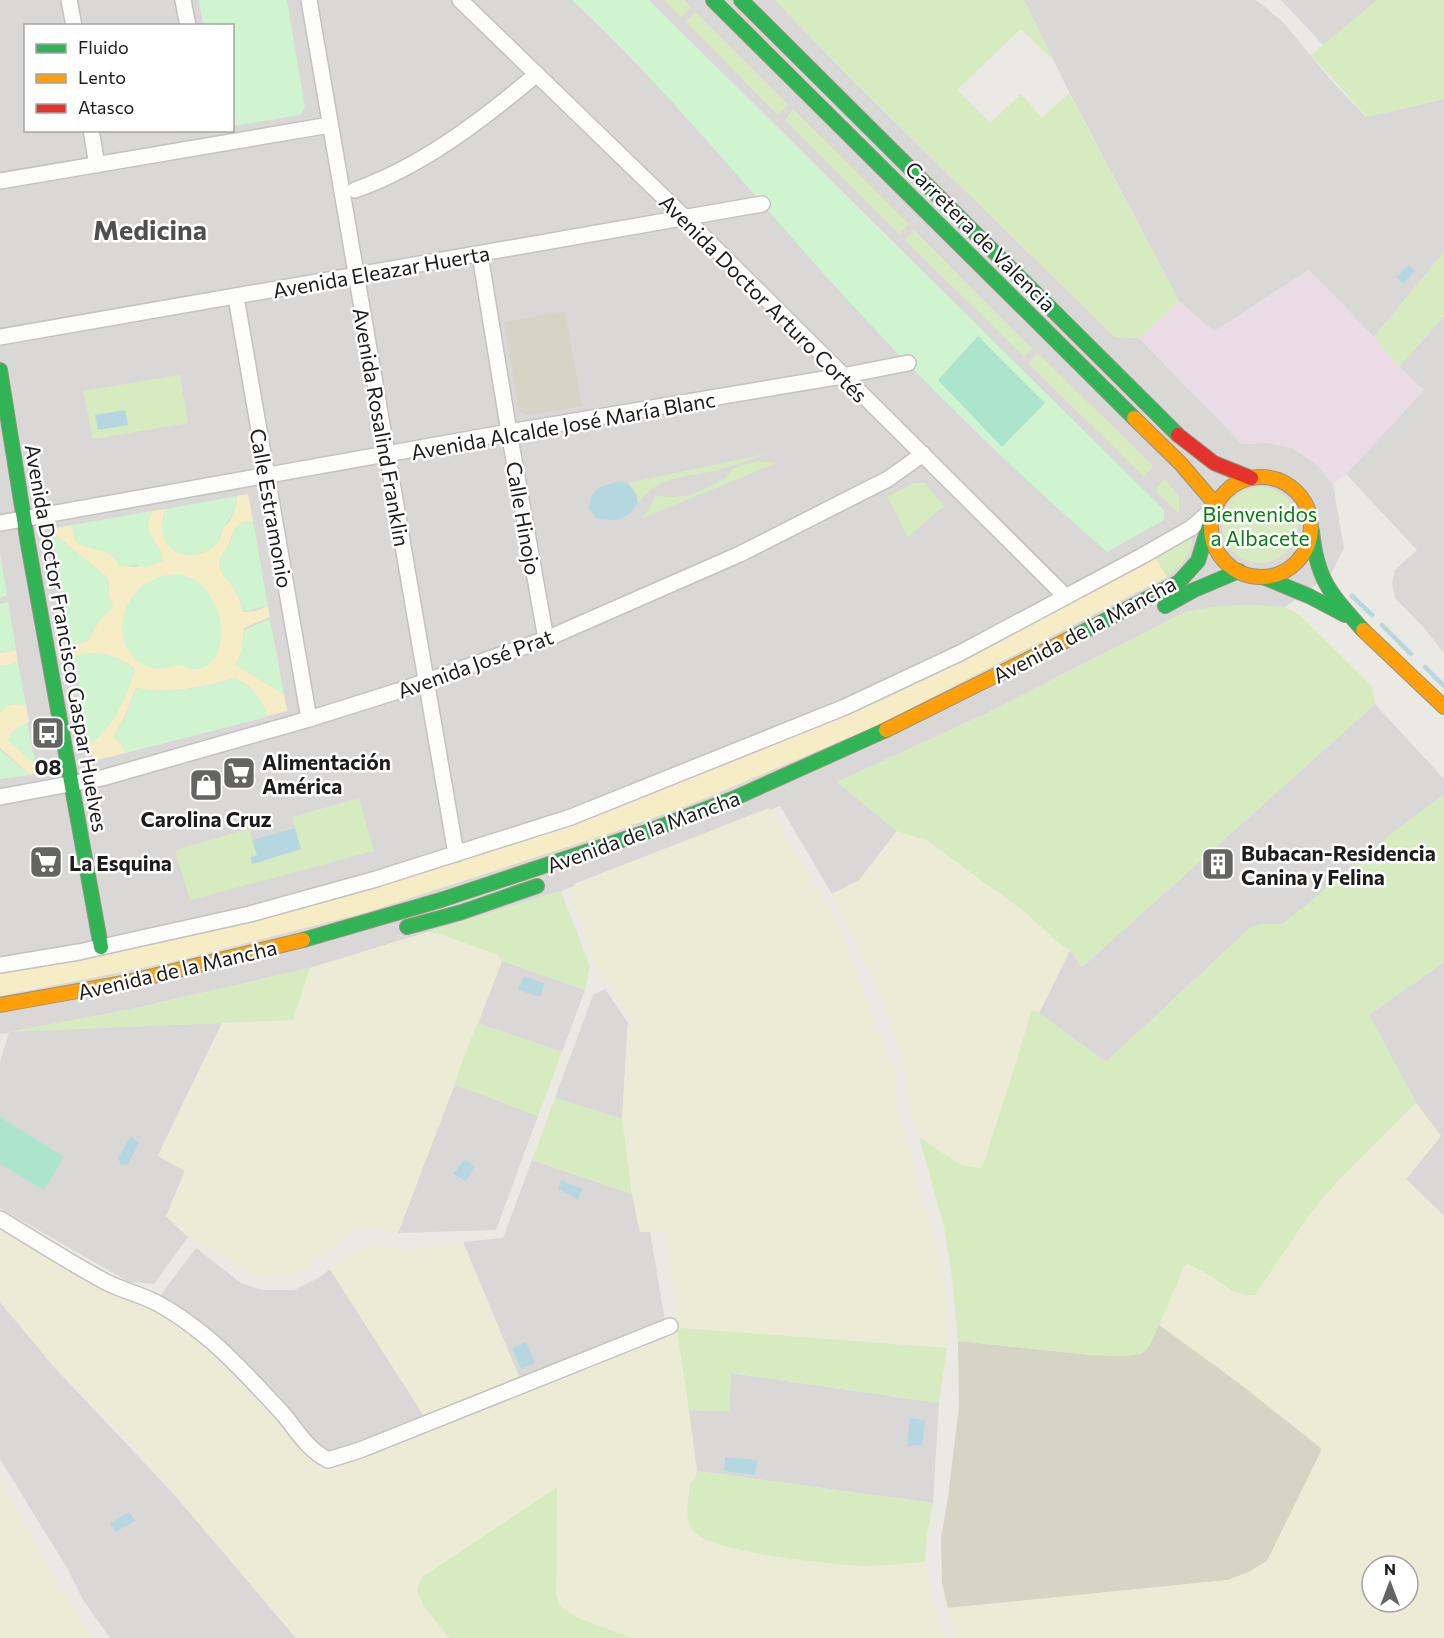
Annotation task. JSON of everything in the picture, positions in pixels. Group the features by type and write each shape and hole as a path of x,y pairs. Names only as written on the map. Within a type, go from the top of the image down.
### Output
{"main road":[{"name":"Carretera de Valencia","path":"713,0 1181,464 1214,510"},
{"name":"Carretera de Valencia","path":"741,0 1163,422 1195,451 1217,466 1231,473 1251,478"},
{"name":"Avenida Doctor Francisco Gaspar Huelves","path":"0,370 24,519 101,947"},
{"path":"1310,518 1310,535 1305,551 1294,564 1280,573 1263,577 1251,576 1225,562 1216,548 1211,532 1214,510 1224,493 1236,483 1264,477 1289,486 1299,494 1306,506 1310,518 1315,558 1321,578 1335,598 1363,630 1444,706"},
{"name":"Avenida de la Mancha","path":"0,1005 139,980 300,941 435,902 579,855 733,799 848,748 1017,666 1179,582 1198,561 1214,510"},
{"name":"Avenida de la Mancha","path":"1157,610 1194,590 1239,571"},
{"path":"1263,577 1335,610 1363,630"},
{"name":"Avenida de la Mancha","path":"394,931 462,912 548,882"}],"street":[{"path":"69,0 74,24"},
{"path":"183,0 188,24"},
{"name":"Avenida Rosalind Franklin","path":"309,0 456,854"},
{"name":"Avenida Doctor Arturo Cortés","path":"460,0 683,216 1066,597"},
{"path":"355,190 384,180 449,141 477,123 537,74"},
{"path":"0,181 330,125"},
{"path":"91,132 97,165"},
{"path":"205,132 208,146"},
{"name":"Avenida Eleazar Huerta","path":"0,337 762,204"},
{"name":"Calle Hinojo","path":"480,255 546,639"},
{"name":"Calle Estramonio","path":"236,297 309,719"},
{"name":"Avenida Alcalde José María Blanc","path":"0,523 908,363"},
{"name":"Avenida José Prat","path":"0,797 102,778 309,719 398,691 546,639 740,554 888,479 922,454"},
{"name":"Avenida de la Mancha","path":"0,965 101,947 250,914 376,879 572,817 845,707 960,652 1066,597 1191,528 1214,510"},
{"path":"0,1219 95,1276 170,1310 218,1348 270,1399 303,1441 316,1454 328,1460 360,1450 670,1326"}],"shaded area":[{"path":"0,0 775,0 855,83 1115,337 1139,338 1242,444 1268,443 1293,448 1315,463 1333,484 1344,548 1331,574 1285,607 1244,605 1185,612 983,715 837,782 897,831 859,881 832,894 780,806 561,891 310,968 127,1010 15,1031 222,1023 158,1155 185,1171 166,1216 188,1237 154,1284 129,1282 0,1208 0,1061 9,1033 0,1034"},
{"path":"1024,0 1256,0 1283,22 1330,79 1366,117 1444,99 1444,252 1374,337 1309,270 1214,332 1179,301 1067,88"},
{"path":"1281,0 1377,0 1324,46"},
{"path":"1309,270 1374,337 1399,367 1424,390 1346,474 1333,484 1315,463 1293,448 1268,443 1242,444 1139,338 1179,301 1214,331"},
{"path":"565,311 582,406 527,415 519,411 504,322"},
{"path":"1444,316 1444,653 1395,598 1392,582 1395,570 1417,550 1346,474 1424,390 1399,367"},
{"path":"1375,704 1444,779 1444,795 1283,924 1261,924 1249,929 1106,1062 1039,1013 1070,950 1082,967"},
{"path":"502,961 585,990 562,1052 477,1023"},
{"path":"1444,962 1444,1216 1406,1179 1441,1136 1416,1103 1369,1015"},
{"path":"605,989 628,1023 622,1119 555,1098 593,995"},
{"path":"454,1084 538,1116 496,1230 398,1233"},
{"path":"532,1160 632,1194 640,1232 650,1231 665,1321 520,1379 463,1242 503,1238"},
{"path":"196,1248 241,1283 262,1290 294,1290 320,1277 330,1269 424,1416 334,1451 321,1450 284,1401 215,1335 192,1316 159,1297"},
{"path":"0,1302 55,1368 183,1504 296,1638 110,1638 83,1600 67,1568 0,1459"},
{"path":"1158,1324 1235,1380 1323,1449 1267,1561 1249,1572 1228,1580 948,1608 942,1583 941,1538 959,1407 958,1341 1091,1355 1130,1356 1150,1345"},
{"path":"731,1373 939,1403 933,1503 697,1471 689,1410 729,1411"}],"green space":[{"path":"199,0 287,0 305,107 300,115 234,126 234,24 203,24"},
{"path":"572,0 649,0 1164,510 1164,520 1107,552 996,451 925,382 823,273 670,99"},
{"path":"664,0 684,0 691,7 681,17"},
{"path":"775,0 1024,0 1053,60 1021,29 957,90 990,123 1021,94 1042,118 1069,93 1179,301 1139,338 1115,337 855,83"},
{"path":"1377,0 1444,0 1444,99 1367,117 1311,55"},
{"path":"695,12 788,105 778,115 686,22"},
{"path":"793,109 909,224 899,234 785,120"},
{"path":"914,230 1032,349 1024,357 905,240"},
{"path":"1444,252 1444,316 1399,367 1374,337"},
{"path":"978,336 1045,403 1002,447 938,380"},
{"path":"1038,353 1153,466 1144,477 1028,363"},
{"path":"180,375 188,423 93,439 83,391"},
{"path":"770,453 724,468 665,482 647,493 638,503 636,494 628,483"},
{"path":"758,461 777,463 642,518 655,496 691,495 724,479 734,468"},
{"path":"1165,479 1179,497 1179,514 1155,490"},
{"path":"914,483 925,483 944,506 908,537 887,497"},
{"name":"Bienvenidos a Albacete","path":"1260,487 1274,490 1287,498 1295,511 1298,525 1295,539 1287,552 1274,560 1260,563 1246,560 1233,552 1225,539 1222,525 1225,511 1233,498 1246,490"},
{"path":"237,496 234,513 222,529 218,542 210,550 194,555 177,553 166,543 161,527 166,509"},
{"path":"152,511 148,527 163,561 145,567 120,566 108,554 86,547 74,539 72,525"},
{"path":"246,521 253,521 268,606 243,612 236,593 222,572 220,563 235,529"},
{"path":"52,532 108,578 109,594 113,606 100,619 88,641 72,645"},
{"path":"1192,536 1188,555 1167,577 1155,558"},
{"path":"0,554 7,595 0,598"},
{"path":"172,574 189,577 203,587 213,601 219,618 221,635 218,650 211,663 198,669 177,665 159,669 142,664 130,653 123,639 122,623 127,607 136,592 151,580"},
{"path":"8,602 16,650 0,653 0,604"},
{"path":"1244,605 1285,607 1301,616 1372,686 1375,704 1082,967 1070,950 1055,940 1025,912 928,841 897,831 837,782 983,715 1185,612 1211,607"},
{"path":"270,619 284,694 236,665 244,630"},
{"path":"89,653 113,657 135,669 124,700 112,721 98,738 89,744 74,656"},
{"path":"18,663 26,705 12,704 0,712 0,666"},
{"path":"235,678 255,694 267,717 126,753 121,743 113,737 125,717 136,688 160,691 186,689"},
{"path":"27,723 36,765 7,740 14,730"},
{"path":"0,750 30,775 0,779"},
{"path":"1444,794 1444,962 1369,1015 1416,1103 1335,1184 1309,1215 1255,1295 1235,1292 1186,1263 1150,1345 1142,1354 1091,1355 958,1341 952,1277 944,1227 919,1137 961,1165 980,1168 985,1160 1032,1010 1106,1062 1249,929 1261,924 1283,924 1391,834"},
{"path":"359,798 374,851 190,900 175,850 249,829 257,855 253,864 301,849 292,817"},
{"path":"769,808 838,924 894,1071 899,1109 941,1263 948,1306 947,1348 678,1327 665,1231 640,1232 632,1194 622,1119 628,1023 640,1035 598,969 576,912 572,895 574,884"},
{"path":"897,831 928,841 1025,912 1055,940 1070,950 1039,1013 1032,1010 985,1160 980,1168 961,1165 919,1137 912,1114 902,1061 890,1022 832,894 859,880"},
{"path":"561,891 590,966 585,990 502,961 498,955 440,934 428,932"},
{"path":"428,932 440,934 498,955 502,961 398,1233 364,1229 354,1231 347,1234 328,1254 291,1275 260,1277 188,1237 166,1216 185,1171 158,1156 222,1023 293,1020 310,968"},
{"path":"310,968 293,1020 9,1032 127,1010"},
{"path":"477,1023 562,1052 538,1116 454,1084"},
{"path":"555,1098 622,1119 632,1194 532,1160"},
{"path":"1416,1103 1441,1136 1406,1179 1444,1216 1444,1638 956,1638 948,1608 1228,1580 1249,1572 1267,1561 1322,1449 1235,1380 1158,1324 1186,1263 1242,1295 1255,1295 1309,1215 1335,1184 1383,1136 1401,1110"},
{"path":"0,1117 64,1157 44,1190 0,1164"},
{"path":"0,1225 112,1292 151,1306 210,1346 286,1428 307,1457 321,1471 677,1331 697,1471 695,1479 689,1483 688,1508 866,1566 925,1562 932,1598 945,1638 632,1638 578,1618 561,1607 556,1595 557,1487 422,1577 417,1591 424,1606 449,1638 296,1638 133,1446 55,1368 0,1302"},
{"path":"463,1242 520,1379 424,1416 330,1269 346,1256 370,1246 411,1249 432,1248"},
{"path":"682,1328 947,1348 939,1403 731,1373 729,1411 689,1410 677,1331"},
{"path":"697,1471 933,1503 925,1562 880,1566 828,1563 748,1552 706,1539 694,1532 688,1516 690,1483 695,1479"},
{"path":"0,1483 78,1617 91,1638 0,1638"},
{"path":"557,1487 556,1595 561,1607 578,1618 632,1638 449,1638 424,1606 417,1591 422,1577"}],"sand":[{"path":"248,494 253,521 244,522 235,529 222,555 220,566 222,573 233,586 243,612 255,611 268,606 270,617 244,628 242,649 236,665 284,694 287,711 267,716 256,694 235,678 186,689 161,691 136,688 124,718 113,737 121,743 126,753 93,761 89,744 98,738 112,721 128,690 135,669 121,660 106,655 74,656 72,645 88,641 100,619 113,606 109,595 108,578 52,532 52,529 72,525 74,539 80,544 103,550 125,565 141,566 162,561 162,554 148,528 152,511 166,509 162,529 164,537 174,550 191,555 212,548 233,514 237,496"},
{"path":"1155,558 1167,577 876,726 694,803 614,832 364,913 172,962 0,996 0,970 549,831 706,772 778,743 965,660"},
{"path":"16,650 18,663 0,666 0,653"},
{"path":"19,703 26,705 29,722 16,729 8,740 36,764 37,773 30,775 0,748 0,712 6,706"}],"water":[{"path":"1409,265 1415,271 1403,284 1396,277"},
{"path":"125,410 128,425 98,430 95,415"},
{"path":"616,482 628,483 636,494 638,503 621,518 597,519 589,509 591,497 600,487"},
{"path":"295,828 301,849 252,864 250,857 257,855 252,840"},
{"path":"524,976 545,984 540,997 518,990"},
{"path":"130,1137 140,1142 128,1164 121,1165 118,1158"},
{"path":"465,1159 474,1167 466,1181 453,1174"},
{"path":"561,1180 582,1189 578,1199 558,1189"},
{"path":"526,1342 535,1363 521,1369 512,1348"},
{"path":"910,1418 925,1420 922,1445 907,1446"},
{"path":"725,1457 757,1460 755,1475 724,1471"},
{"path":"129,1512 135,1521 115,1532 110,1523"}],"waterway":[{"path":"1352,596 1372,615"},
{"path":"1382,625 1411,654"},
{"path":"1425,667 1444,686"}],"traffic: fast":[{"path":"713,0 1134,418"},
{"path":"741,0 1178,435"},
{"path":"0,370 28,544 101,947"},
{"path":"1073,637 1179,582 1198,561 1212,516"},
{"path":"1312,531 1314,548 1327,586 1363,630"},
{"path":"1165,606 1194,590 1239,571"},
{"path":"1263,577 1309,596 1345,615"},
{"path":"303,940 441,900 649,831 735,798 886,730"},
{"path":"407,927 462,912 537,886"}],"traffic: slow":[{"path":"1134,418 1181,464 1216,505"},
{"path":"1261,477 1280,481 1296,492 1307,508 1311,527 1307,546 1296,562 1280,573 1261,577 1242,573 1226,562 1215,546 1211,527 1215,508 1226,492 1242,481 1261,477"},
{"path":"1363,630 1444,707"},
{"path":"886,730 1073,637"},
{"path":"0,1005 128,982 303,940"}],"traffic: jam":[{"path":"1178,435 1214,463 1251,478"}],"place":[{"name":"08","path":"48,733"},
{"name":"Alimentación América","path":"239,773"},
{"name":"Carolina Cruz","path":"206,785"},
{"name":"La Esquina","path":"46,862"},
{"name":"Bubacan-Residencia Canina y Felina","path":"1218,864"}],"district":[{"name":"Medicina","path":"150,229"}]}
